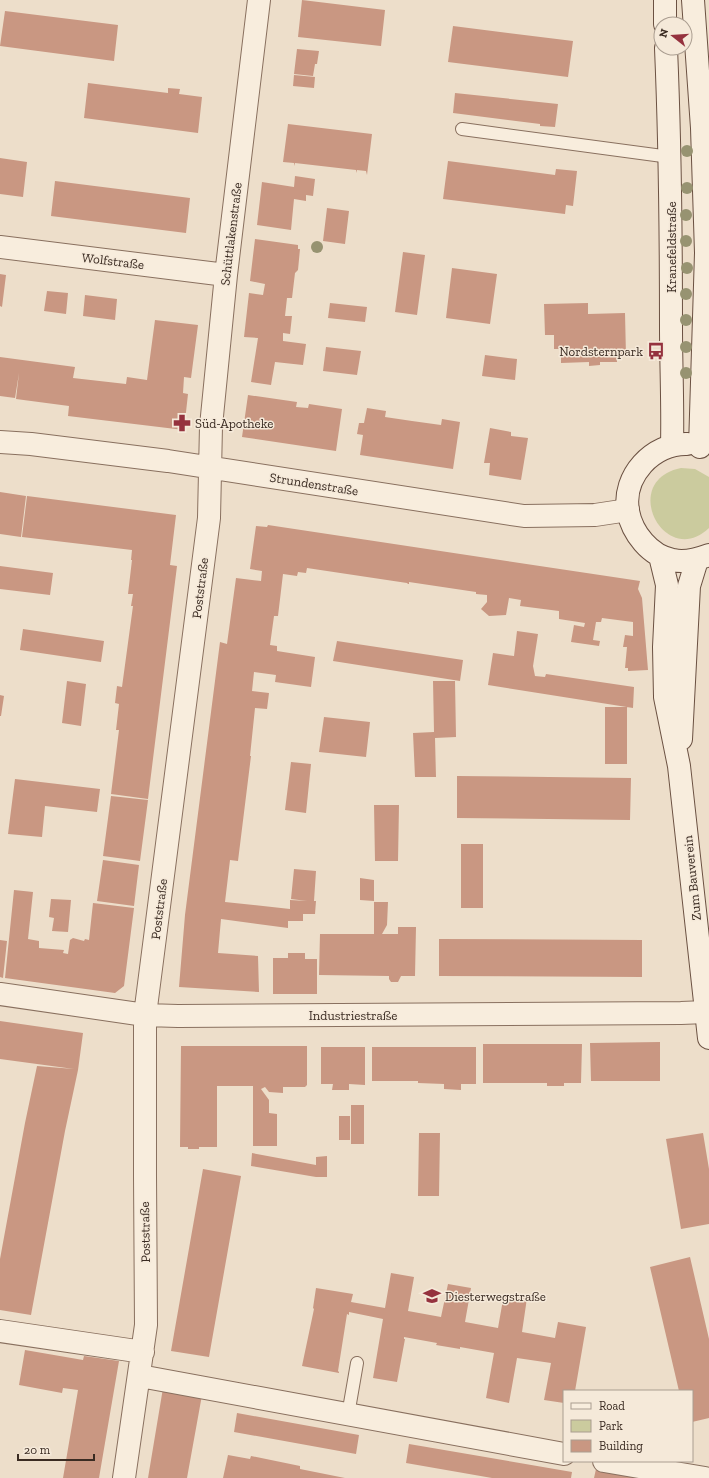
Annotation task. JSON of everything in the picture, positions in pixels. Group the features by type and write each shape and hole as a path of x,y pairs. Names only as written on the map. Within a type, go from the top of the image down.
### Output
{"street":[{"path":"665,0 665,16"},
{"path":"693,0 702,128 706,253 704,448 691,444 672,445 659,450 651,456 639,468 630,485 628,510 636,532 645,545 660,556 681,561 703,557"},
{"name":"Schüttlakenstraße","path":"210,468 211,426 254,1"},
{"name":"Kranefeldstraße","path":"666,56 670,157 671,351 673,412 672,445"},
{"name":"Wolfstraße","path":"0,247 226,275"},
{"name":"Strundenstraße","path":"0,442 31,444 168,461 524,516 595,515 628,510"},
{"name":"Poststraße","path":"124,1478 140,1376 146,1325 145,1014 209,518 210,468"},
{"name":"Zum Bauverein","path":"660,556 667,585 664,647 665,697 679,766 709,1038"},
{"name":"Zum Bauverein","path":"679,766 684,699 689,586 703,557"},
{"name":"Industriestraße","path":"0,994 145,1014 178,1016 706,1012"},
{"path":"0,1331 143,1352"},
{"path":"140,1376 563,1454"},
{"path":"610,1462 705,1478"}],"lane":[{"path":"462,129 670,157"},
{"path":"348,1414 357,1363"}],"green space":[{"path":"681,468 695,469 709,477 709,528 693,538 677,538 664,531 655,519 651,504 653,489 662,476"}],"building":[{"path":"302,0 385,10 381,46 298,37"},
{"path":"5,11 118,25 114,61 0,46"},
{"path":"453,26 573,41 568,77 448,62"},
{"path":"297,49 319,51 313,76 294,74"},
{"path":"294,75 315,77 314,88 293,86"},
{"path":"88,83 168,93 168,88 180,89 179,94 202,97 198,133 84,118"},
{"path":"455,93 558,104 555,127 453,113"},
{"path":"288,124 372,134 367,175 366,171 357,170 356,173 356,170 295,163 294,166 294,163 283,162"},
{"path":"0,158 27,162 23,197 0,194"},
{"path":"448,161 555,175 556,169 577,171 573,206 566,205 565,214 443,199"},
{"path":"295,176 315,179 313,196 306,195 306,201 294,199 291,230 257,225 262,182 294,187"},
{"path":"55,181 190,198 186,233 51,216"},
{"path":"327,208 349,211 345,244 323,241"},
{"path":"255,239 298,245 298,249 300,249 298,270 295,273 292,298 287,298 285,316 292,316 290,334 283,333 283,341 306,344 303,365 275,362 271,385 251,382 258,338 244,337 249,293 263,295 265,284 250,281"},
{"path":"403,252 425,255 417,315 395,312"},
{"path":"452,268 497,274 490,324 446,318"},
{"path":"0,274 6,275 2,307 0,306"},
{"path":"47,291 68,293 66,314 44,311"},
{"path":"85,295 117,299 115,320 83,316"},
{"path":"330,303 367,307 365,322 328,318"},
{"path":"588,303 588,314 625,313 626,356 617,357 617,362 600,362 600,365 589,366 589,362 561,363 561,349 554,349 554,335 545,335 544,304"},
{"path":"155,320 198,325 191,378 184,377 183,393 188,394 184,430 68,416 69,406 16,399 19,373 15,398 0,396 0,357 75,367 73,378 126,384 127,377 147,380"},
{"path":"326,347 361,351 357,375 323,371"},
{"path":"485,355 517,359 515,380 482,376"},
{"path":"248,395 297,402 296,407 308,408 309,404 342,409 336,451 242,437"},
{"path":"367,408 386,411 385,417 441,425 442,419 460,422 453,469 360,455 363,435 357,434 359,423 364,423"},
{"path":"490,428 511,432 511,436 528,438 521,480 489,475 490,463 484,463"},
{"path":"0,492 26,496 21,537 0,534"},
{"path":"27,496 176,515 170,565 177,566 148,799 111,794 119,730 116,730 119,704 115,703 117,686 122,687 133,606 131,606 133,594 128,594 132,550 22,537"},
{"path":"268,525 640,581 638,589 642,598 648,670 628,671 628,668 625,668 627,647 623,647 625,635 633,636 633,622 602,618 601,622 596,622 593,640 600,641 599,646 571,642 574,625 584,627 585,623 559,619 559,611 520,606 521,600 509,598 506,615 489,616 481,609 487,602 487,595 476,594 476,592 409,582 408,584 307,568 306,573 298,572 297,576 283,574 278,616 274,616 270,645 277,646 277,651 315,657 311,687 275,682 276,675 254,672 252,691 269,693 267,709 255,708 251,756 238,861 230,860 225,902 290,909 290,900 307,901 291,899 294,869 316,871 314,901 316,901 315,914 303,914 303,921 288,921 288,928 221,919 218,953 258,956 259,992 179,987 185,915 220,642 227,644 236,578 261,581 262,571 250,569 256,526 267,527"},
{"path":"0,566 53,573 50,595 0,589"},
{"path":"23,629 104,641 101,662 20,650"},
{"path":"517,631 538,634 533,666 535,676 545,677 546,674 634,687 633,708 488,685 493,653 514,656"},
{"path":"337,641 463,660 460,681 333,661"},
{"path":"67,681 86,684 81,726 62,723"},
{"path":"433,681 455,681 456,737 435,738 436,777 415,777 413,733 434,732"},
{"path":"0,695 4,696 1,716 0,716"},
{"path":"605,707 627,707 627,764 605,764"},
{"path":"324,717 370,722 366,757 319,752"},
{"path":"291,762 311,764 306,813 285,810"},
{"path":"457,776 631,778 630,820 457,818"},
{"path":"15,779 100,789 97,812 45,806 42,837 8,834"},
{"path":"111,796 148,800 140,861 103,856"},
{"path":"374,805 399,805 398,861 375,861"},
{"path":"461,844 483,844 483,908 461,908"},
{"path":"103,860 139,865 134,906 97,901"},
{"path":"360,878 374,880 374,901 360,900"},
{"path":"14,890 33,892 28,939 39,941 39,948 64,950 63,953 68,954 70,940 73,938 84,941 85,939 89,940 93,903 134,908 124,986 115,993 5,978"},
{"path":"51,899 71,900 68,932 52,931 54,918 49,917"},
{"path":"374,902 388,902 387,925 382,934 398,934 398,927 416,927 415,976 401,976 398,982 391,982 389,976 319,975 320,934 374,934"},
{"path":"439,939 642,940 642,977 439,976"},
{"path":"0,940 7,941 3,978 0,977"},
{"path":"288,953 305,953 305,959 317,959 317,994 273,994 273,958 288,958"},
{"path":"0,1021 83,1033 78,1070 65,1131 31,1315 0,1310 0,1259 37,1066 74,1069 0,1059"},
{"path":"660,1042 660,1081 591,1081 590,1043"},
{"path":"483,1044 582,1044 581,1083 564,1083 564,1086 547,1086 547,1083 483,1083"},
{"path":"181,1046 307,1046 307,1085 305,1087 283,1087 283,1093 269,1092 265,1087 261,1089 269,1100 269,1113 277,1114 277,1146 253,1146 253,1086 217,1086 217,1147 199,1147 199,1149 188,1149 188,1147 180,1147"},
{"path":"321,1047 365,1047 365,1085 349,1084 349,1090 332,1090 333,1084 321,1084"},
{"path":"372,1047 476,1047 476,1084 461,1084 461,1090 444,1089 444,1084 418,1083 418,1081 372,1081"},
{"path":"351,1105 364,1105 364,1144 351,1144"},
{"path":"339,1116 350,1116 350,1140 339,1140"},
{"path":"419,1133 440,1133 439,1196 418,1196"},
{"path":"703,1133 709,1169 709,1224 681,1229 666,1139"},
{"path":"252,1153 316,1165 316,1157 327,1156 327,1177 316,1177 251,1166"},
{"path":"203,1169 241,1176 209,1357 171,1351"},
{"path":"690,1257 709,1339 709,1418 693,1422 693,1390 679,1390 650,1267"},
{"name":"Diesterwegstraße","path":"391,1273 414,1277 408,1311 441,1317 448,1284 471,1288 465,1322 498,1328 504,1294 527,1298 522,1332 555,1338 558,1322 586,1327 575,1390 563,1390 563,1403 544,1400 551,1363 517,1358 509,1403 486,1398 494,1353 460,1347 460,1349 436,1345 437,1343 404,1337 405,1339 397,1382 373,1378 383,1319 349,1312 349,1315 347,1314 338,1371 339,1373 302,1366 314,1309 316,1288 353,1294 351,1302 385,1308"},
{"path":"25,1350 83,1360 84,1356 119,1361 99,1478 63,1478 78,1390 63,1388 62,1393 19,1385"},
{"path":"163,1388 202,1395 187,1478 148,1478"},
{"path":"237,1413 359,1435 356,1454 234,1432"},
{"path":"409,1444 572,1472 571,1478 492,1478 406,1463"},
{"path":"228,1455 250,1459 251,1456 300,1466 300,1469 345,1478 223,1478"},
{"path":"596,1469 636,1476 635,1478 594,1478"}],"place":[{"name":"Nordsternpark","path":"656,351"},
{"name":"Süd-Apotheke","path":"182,423"},
{"name":"Diesterwegstraße","path":"432,1296"}]}
